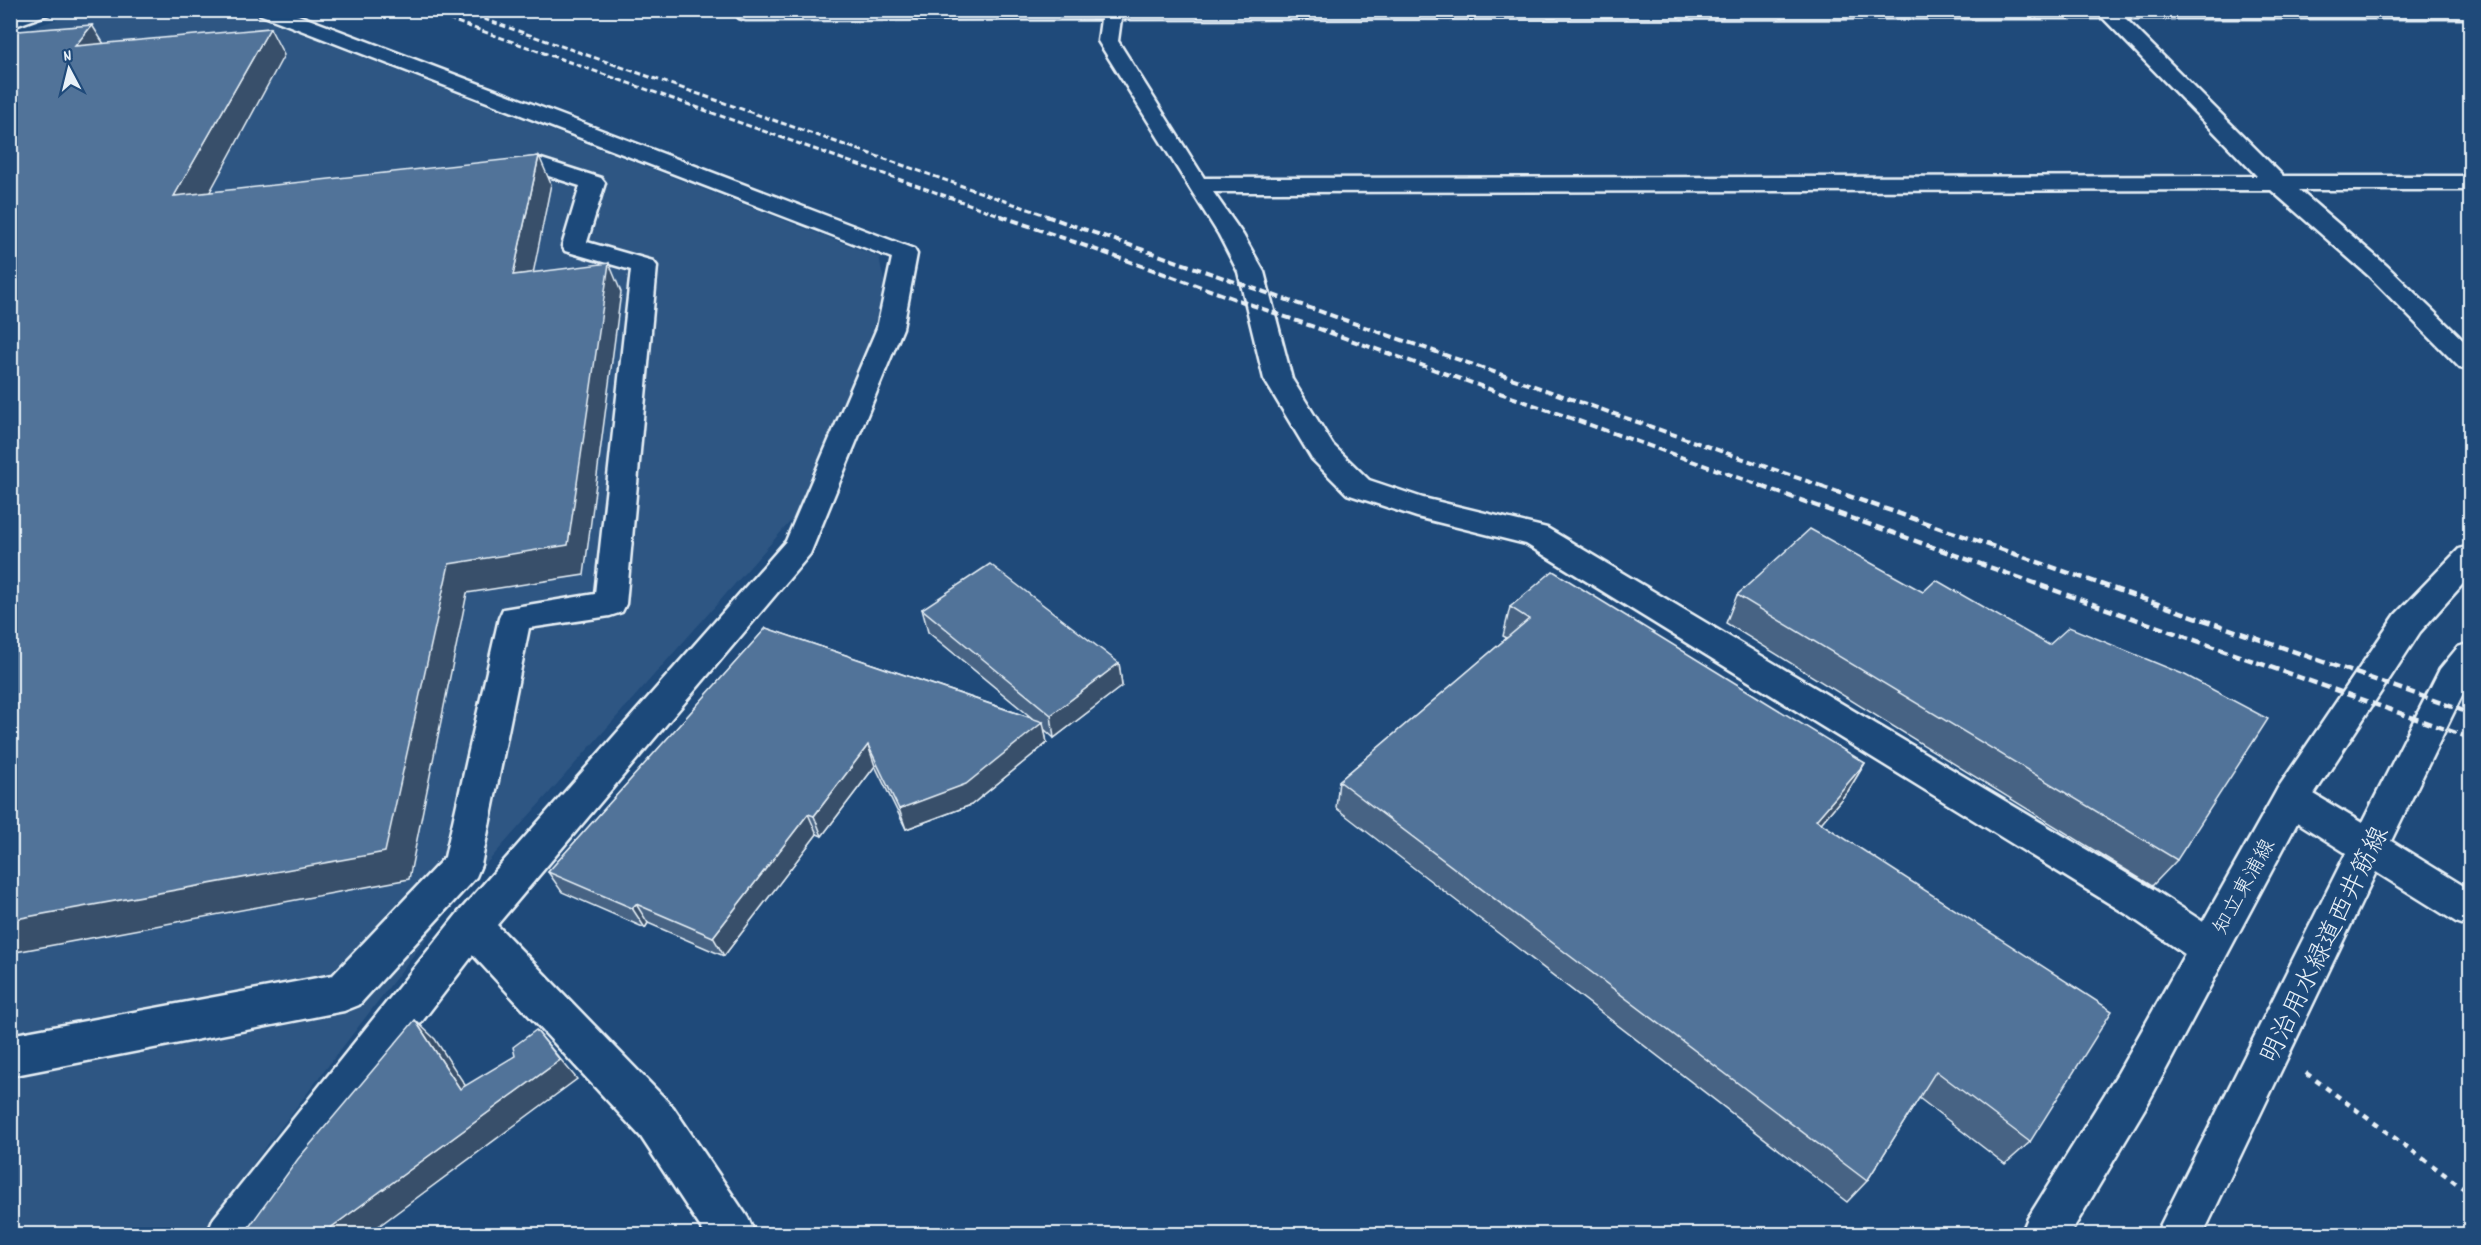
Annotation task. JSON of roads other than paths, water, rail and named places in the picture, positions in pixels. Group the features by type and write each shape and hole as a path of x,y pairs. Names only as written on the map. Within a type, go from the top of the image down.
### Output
{"street":[{"path":"10,22 42,10"},
{"path":"230,1234 472,926 799,546 890,328 905,254 266,10"},
{"path":"754,10 746,14 2470,12"},
{"path":"2107,11 2277,183 2378,271 2470,362"},
{"path":"1112,12 1108,41 1197,185 1231,234 1251,272 1278,379 1322,452 1358,487 1417,507 1536,536 2132,897 2209,948"},
{"path":"10,1056 344,992 462,865 515,618 610,604 644,266 574,246 592,183 538,165 469,173"},
{"path":"1197,185 2470,183"},
{"name":"知立東浦線","path":"2044,1234 2133,1088 2291,799 2408,623 2470,557"},
{"name":"明治用水緑道西井筋線","path":"2179,1234 2452,678 2470,656"},
{"path":"2291,799 2470,910"},
{"path":"472,926 657,1122 732,1234"}],"railway":[{"path":"423,10 1005,217"},
{"path":"458,10 1051,217"},
{"path":"1001,216 1765,487"},
{"path":"1046,216 1824,487"},
{"path":"1761,486 2470,738"},
{"path":"1820,486 2470,713"}]}
